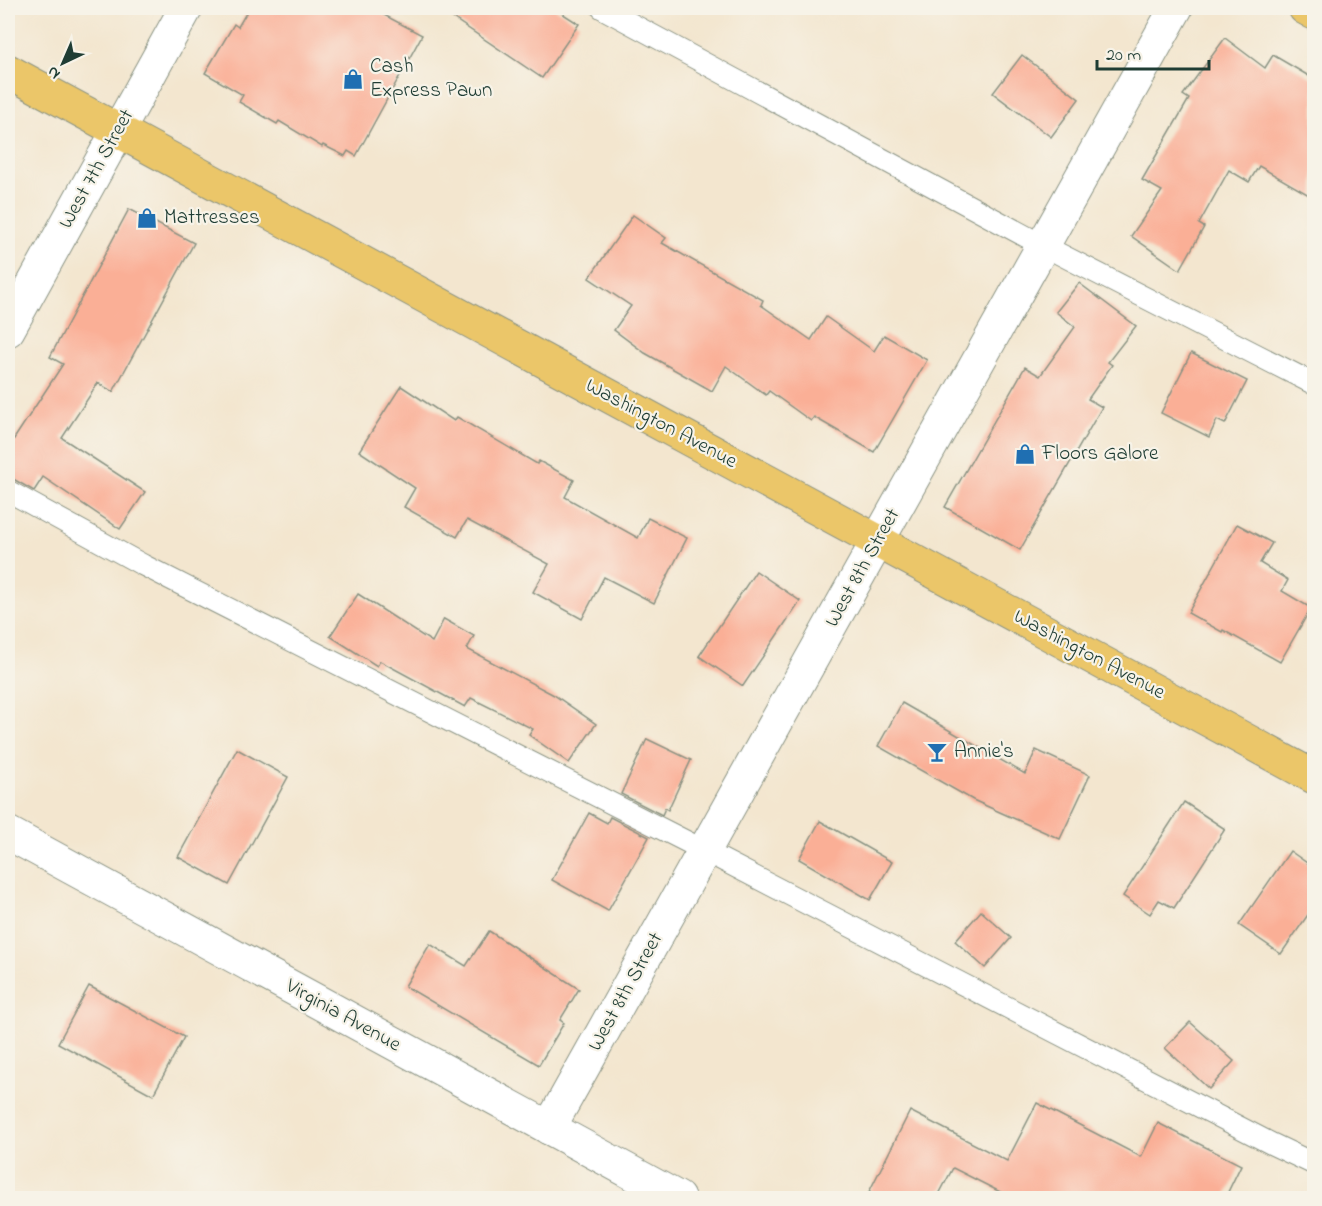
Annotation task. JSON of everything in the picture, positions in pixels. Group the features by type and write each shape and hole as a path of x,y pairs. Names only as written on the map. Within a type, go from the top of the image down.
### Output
{"main road":[{"path":"1305,8 1314,13"},
{"name":"Washington Avenue","path":"8,71 1314,777"}],"street":[{"name":"West 7th Street","path":"8,330 186,8"},
{"name":"West 8th Street","path":"549,1128 1176,8"},
{"name":"Virginia Avenue","path":"8,833 678,1198"}],"lane":[{"path":"602,8 1042,245 1314,384"},
{"path":"8,491 142,565 1314,1164"}],"building":[{"path":"249,8 371,8 422,35 356,156 348,151 345,156 323,145 322,147 279,121 277,124 239,102 243,95 205,73 234,24 238,27"},
{"path":"438,8 554,8 579,24 542,78"},
{"path":"1225,38 1265,68 1273,55 1314,79 1314,198 1259,166 1249,182 1229,170 1199,224 1204,227 1180,270 1131,236 1162,191 1142,180 1189,99 1183,95"},
{"path":"1022,55 1079,99 1051,137 993,93"},
{"path":"129,209 194,243 113,392 98,383 62,438 145,492 120,529 43,477 34,491 8,476 8,448 63,364 50,357"},
{"path":"633,215 666,238 662,243 763,300 761,305 811,340 826,317 874,351 884,335 927,360 874,452 814,417 811,421 769,391 766,395 726,366 712,391 645,353 614,330 631,306 589,278"},
{"name":"Floors Galore","path":"1079,283 1136,326 1108,362 1112,365 1088,399 1102,407 1020,550 945,507 1025,367 1040,376 1075,327 1056,312"},
{"path":"1191,353 1247,381 1225,424 1217,420 1209,437 1161,413"},
{"path":"401,386 454,421 457,417 537,464 539,461 574,480 565,497 638,538 648,518 687,538 654,603 604,577 582,619 533,592 549,564 467,520 457,537 404,507 415,488 359,451"},
{"path":"1237,524 1272,543 1260,563 1288,580 1282,591 1311,608 1280,662 1188,613"},
{"path":"756,571 800,601 743,686 699,656"},
{"path":"358,594 432,642 444,619 474,636 467,649 554,695 596,724 569,763 529,735 533,729 471,698 465,707 380,661 377,666 330,636"},
{"path":"902,703 1025,774 1036,750 1090,775 1060,839 973,800 878,746"},
{"path":"647,739 691,760 668,810 665,808 662,815 621,794"},
{"path":"237,749 288,777 229,885 178,857"},
{"path":"1184,802 1225,829 1174,908 1159,900 1150,914 1123,896"},
{"path":"589,813 607,823 610,817 649,837 608,911 552,880"},
{"path":"820,821 892,862 870,900 799,859"},
{"path":"1290,851 1314,868 1314,906 1281,954 1239,925"},
{"path":"981,911 1011,938 985,968 955,941"},
{"path":"489,931 579,989 560,1020 564,1023 539,1065 405,986 430,944 466,966"},
{"path":"89,986 184,1037 153,1095 58,1043"},
{"path":"1190,1022 1234,1061 1209,1089 1165,1048"},
{"path":"1037,1103 1141,1157 1158,1123 1241,1165 1225,1198 1012,1198 953,1168 937,1198 866,1198 910,1111 1007,1161"}],"place":[{"name":"Cash Express Pawn","path":"353,79"},
{"name":"Mattresses","path":"147,218"},
{"name":"Floors Galore","path":"1025,454"},
{"name":"Annie's","path":"937,752"}]}
